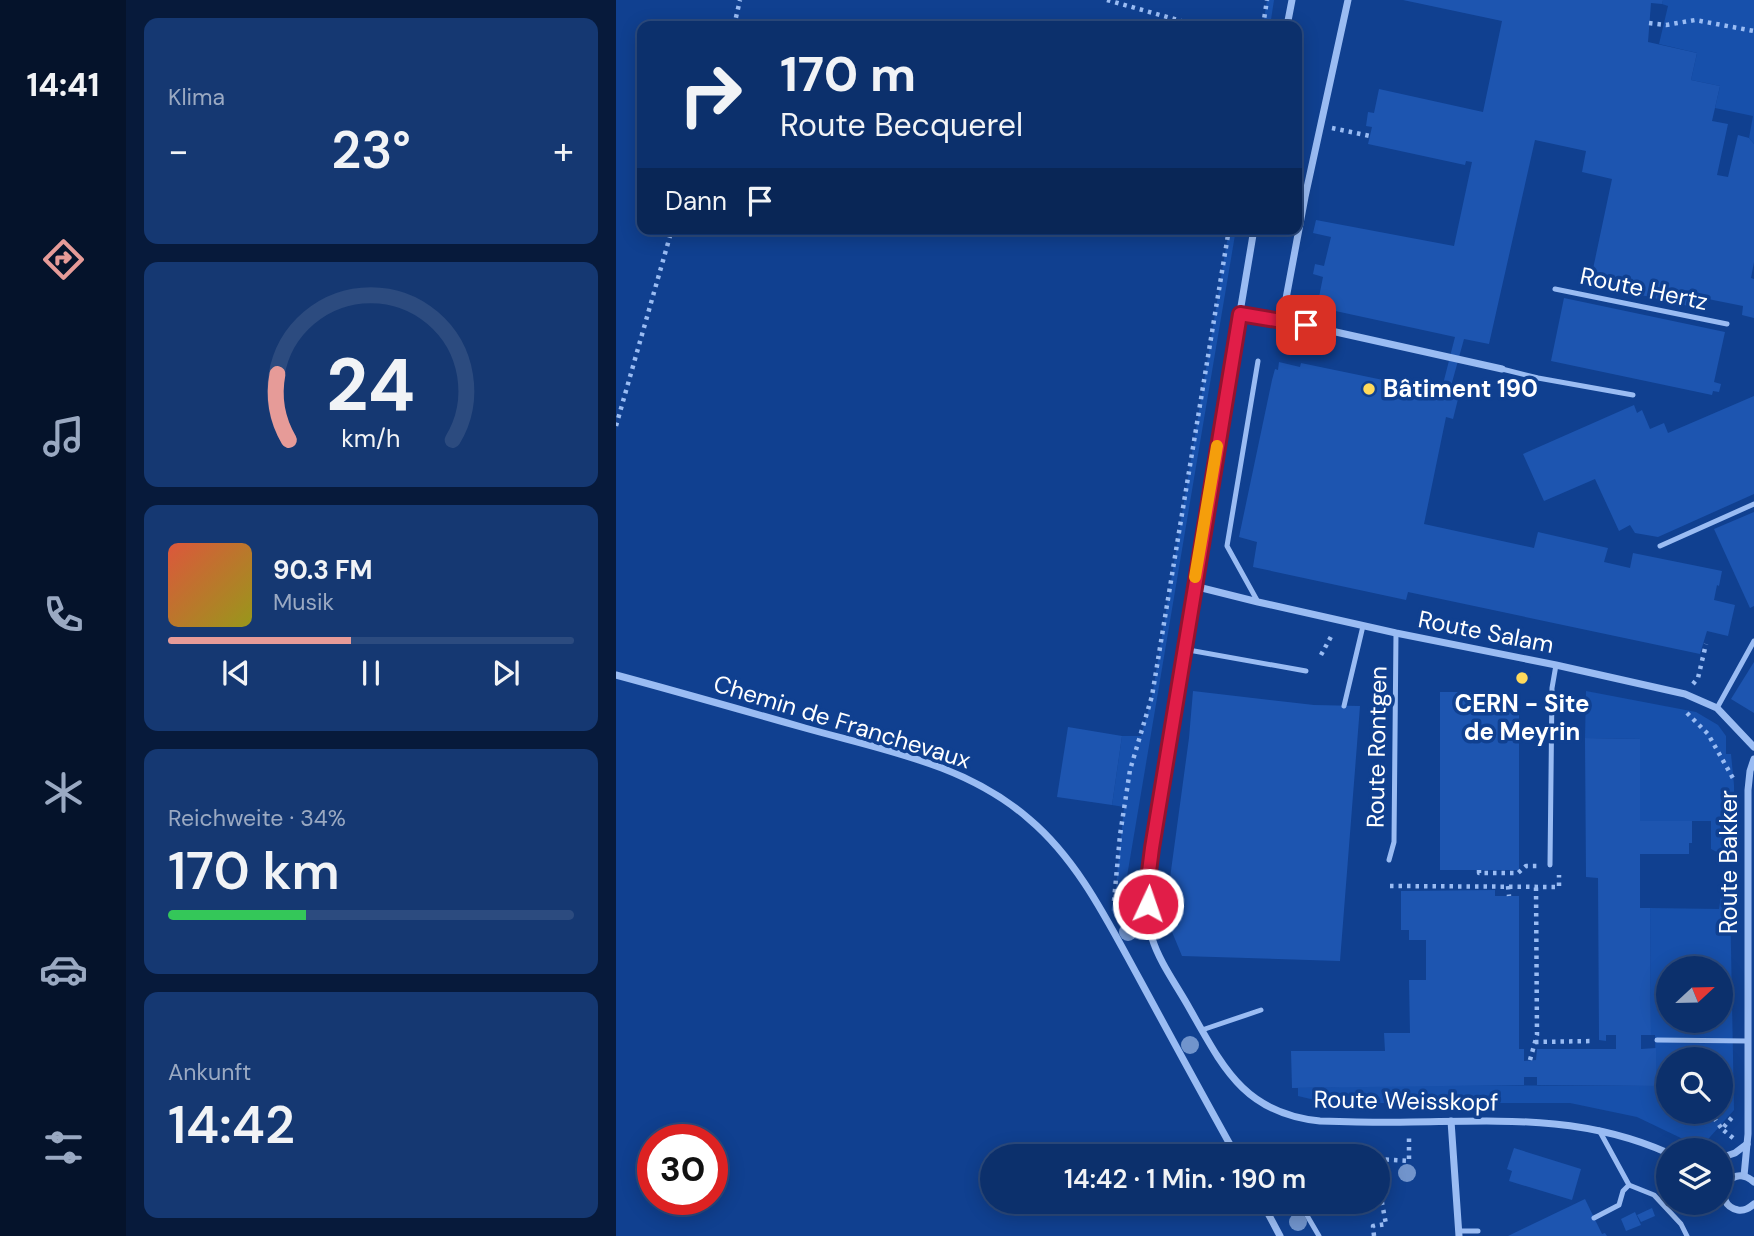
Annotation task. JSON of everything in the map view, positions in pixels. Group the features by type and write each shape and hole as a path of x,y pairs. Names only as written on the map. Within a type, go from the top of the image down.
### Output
{"street":[{"path":"1288,21 1292,0"},
{"path":"1302,192 1321,125 1348,0"},
{"name":"Route Weisskopf","path":"1253,235 1152,848 1147,888 1149,921 1155,946 1214,1052 1238,1084 1266,1107 1308,1120 1530,1122 1570,1125 1632,1138 1656,1148"},
{"path":"1282,320 1295,235"},
{"path":"1240,314 1282,320 1502,369"},
{"name":"Route Salam","path":"1194,586 1363,626 1685,694 1717,708 1754,747"},
{"name":"Chemin de Franchevaux","path":"616,675 949,770 1013,805 1032,821 1076,872 1107,922 1230,1144"},
{"name":"Route Bakker","path":"1744,1176 1751,1135 1748,1041 1751,961 1748,790 1754,759"},
{"path":"1451,1121 1460,1234"},
{"path":"1733,1154 1748,1144"},
{"path":"1733,1177 1744,1176 1754,1182"},
{"path":"1733,1207 1739,1210 1753,1208"},
{"path":"1268,1214 1280,1236"}],"lane":[{"name":"Route Hertz","path":"1555,289 1727,324"},
{"path":"1258,361 1227,547 1258,602"},
{"path":"1502,369 1633,395"},
{"path":"1660,546 1754,504"},
{"path":"1344,706 1363,626"},
{"name":"Route Rontgen","path":"1390,860 1394,842 1396,633"},
{"path":"1717,708 1754,641"},
{"path":"1183,649 1306,671"},
{"path":"1550,865 1552,688 1556,665"},
{"path":"1202,1030 1261,1010"},
{"path":"1657,1040 1748,1041"},
{"path":"1600,1130 1629,1185 1654,1195 1681,1224 1687,1236"},
{"path":"1594,1218 1619,1205 1623,1191 1629,1185"},
{"path":"1306,1214 1319,1236"},
{"path":"1460,1234 1478,1231"}],"path":[{"path":"735,21 740,0"},
{"path":"1107,0 1181,21"},
{"path":"1264,21 1267,0"},
{"path":"1649,23 1666,26 1695,20 1754,31"},
{"path":"1321,125 1370,136"},
{"path":"616,426 670,235"},
{"path":"1107,922 1115,895 1120,835 1130,770 1152,696 1228,235"},
{"path":"1321,655 1341,620"},
{"path":"1706,644 1698,678 1679,705 1708,734 1738,786 1748,790"},
{"path":"1390,886 1559,887 1559,866 1526,866 1518,873 1479,873 1479,870"},
{"path":"1508,887 1508,897"},
{"path":"1530,1060 1537,1035 1536,887"},
{"path":"1535,1042 1594,1041"},
{"path":"1390,1160 1409,1161 1409,1122"},
{"path":"1718,1124 1721,1129"},
{"path":"1374,1236 1373,1226 1386,1224 1384,1214"}],"shaded area":[{"path":"1267,0 1274,0 1271,21 1264,21"},
{"path":"1663,0 1754,0 1754,144 1749,138 1753,116 1715,108 1720,86 1691,80 1697,53 1659,44 1668,6 1662,4"},
{"path":"1228,235 1235,235 1119,924 1111,910 1124,807 1112,805 1122,736 1141,736 1152,696"},
{"path":"1586,691 1696,712 1718,725 1726,736 1726,754 1731,754 1735,848 1721,854 1711,849 1711,821 1640,821 1640,739 1585,738"},
{"path":"1730,895 1731,956 1656,956 1656,1033 1733,1033 1733,1047 1656,1047 1656,1086 1655,1035 1651,1035 1650,908 1719,909 1721,896"},
{"path":"1426,1085 1656,1086 1656,1124 1722,1124 1709,1138 1681,1138 1637,1117 1570,1103 1343,1103 1298,1096 1298,1088"}],"building":[{"path":"1403,0 1663,0 1662,4 1651,3 1648,42 1697,53 1691,80 1720,86 1712,121 1728,124 1717,175 1728,177 1738,135 1749,138 1754,144 1754,262 1751,278 1754,279 1754,318 1742,315 1743,306 1703,298 1701,309 1590,283 1612,179 1582,172 1586,151 1535,140 1489,344 1464,339 1448,397 1458,399 1453,419 1446,417 1424,524 1534,548 1538,532 1608,548 1604,562 1630,568 1633,553 1722,571 1714,600 1735,605 1728,636 1707,631 1700,654 1408,592 1406,600 1253,567 1257,542 1239,537 1272,380 1279,362 1300,367 1301,363 1441,392 1455,337 1317,307 1323,277 1313,274 1315,264 1324,266 1331,237 1313,233 1316,220 1454,246 1472,162 1466,161 1465,165 1368,144 1372,127 1366,126 1368,112 1374,113 1379,89 1483,112 1502,21"},
{"path":"1564,298 1725,332 1714,382 1721,384 1719,392 1713,391 1712,395 1551,361"},
{"path":"1754,396 1754,494 1658,537 1635,533 1630,525 1619,531 1595,479 1544,501 1523,454 1634,405 1637,413 1642,410 1650,429 1664,423 1668,433"},
{"path":"1754,512 1754,606 1750,608 1714,529"},
{"path":"1754,662 1754,713 1731,699"},
{"path":"1193,691 1314,705 1360,706 1340,961 1182,956 1165,915"},
{"path":"1440,692 1471,692 1471,698 1489,698 1488,692 1519,693 1519,870 1440,870"},
{"path":"1068,727 1122,736 1112,805 1057,797"},
{"path":"1585,738 1640,739 1640,821 1692,821 1689,854 1640,854 1640,908 1650,908 1651,1035 1641,1035 1641,1049 1656,1048 1656,1086 1537,1085 1537,1077 1524,1077 1524,1085 1292,1088 1291,1051 1385,1051 1384,1033 1410,1033 1409,980 1426,980 1426,940 1409,940 1409,930 1401,930 1401,891 1495,890 1495,896 1519,896 1519,1049 1524,1049 1524,1061 1536,1060 1537,1049 1616,1049 1616,1035 1606,1035 1606,1041 1599,1040 1598,878 1586,877"},
{"path":"1514,1148 1581,1169 1572,1200 1509,1181 1512,1171 1507,1169"},
{"path":"1585,1199 1602,1234 1607,1236 1508,1236"},
{"path":"1652,1208 1655,1216 1641,1222 1637,1215"},
{"path":"1635,1212 1641,1225 1626,1231 1621,1219"}],"slow traffic":[{"path":"1195,577 1217,446"}],"place":[{"name":"Bâtiment 190","path":"1369,389"},
{"name":"CERN - Site de Meyrin","path":"1522,678"}],"route":[{"path":"1148,904 1147,888 1152,848 1240,314 1306,325"}]}
